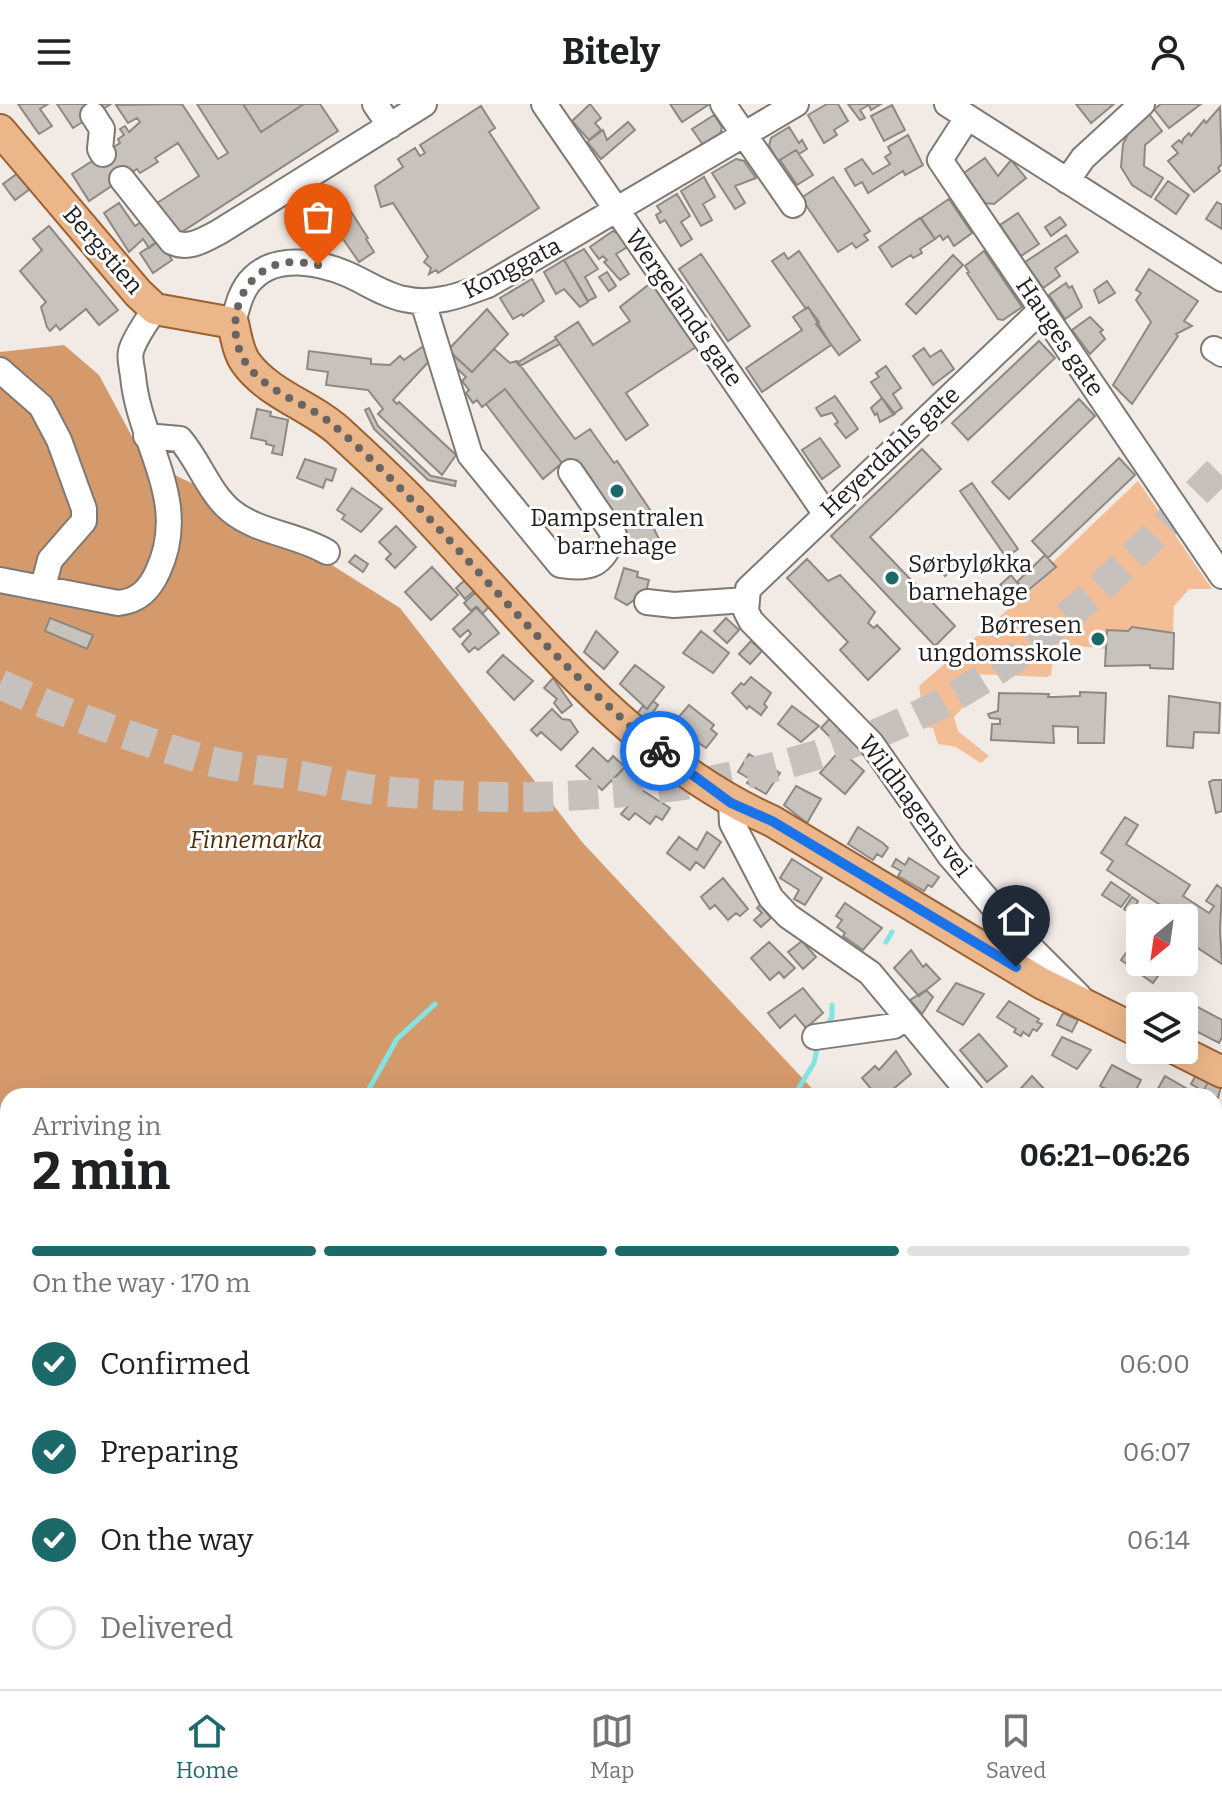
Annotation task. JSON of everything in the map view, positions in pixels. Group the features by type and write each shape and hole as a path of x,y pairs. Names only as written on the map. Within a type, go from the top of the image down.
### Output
{"main road":[{"name":"Bergstien","path":"0,130 155,309 233,323"},
{"path":"233,323 237,345 246,363 273,388 330,422 415,504 579,679 649,743 731,803 772,821 1041,983 1126,1025"},
{"path":"1198,1060 1222,1072"}],"street":[{"path":"375,104 404,112"},
{"name":"Wergelands gate","path":"544,104 825,513"},
{"path":"723,104 793,205"},
{"name":"Konggata","path":"233,323 240,300 252,279 283,263 302,262 344,273 402,299 423,302 450,299 488,285 796,104"},
{"path":"1071,175 1083,158 1142,104"},
{"path":"966,108 1140,218 1149,232 1222,279"},
{"name":"Hauges gate","path":"966,108 940,160 1222,576"},
{"path":"122,179 172,242 191,246 219,232 404,112"},
{"path":"93,115 102,129 100,149 103,154"},
{"path":"423,302 470,455 560,565 576,568 594,564 607,554 614,535 571,472"},
{"path":"0,580 118,603 136,599 153,582 168,542 170,517 160,466 146,436 134,392 131,353 155,309"},
{"name":"Heyerdahls gate","path":"746,600 748,589 825,513 1041,310"},
{"path":"0,370 41,406 59,440 84,509 84,521 50,560 43,587"},
{"path":"146,436 180,439 215,491 238,516 308,541 327,552"},
{"path":"647,602 674,605 746,600"},
{"name":"Wildhagens vei","path":"746,600 746,611 751,621 871,743 950,856 1016,933 1093,1009"},
{"path":"731,803 732,823 771,898 809,932 870,973 965,1088"},
{"path":"815,1037 894,1026 906,1017"}],"shaded area":[{"path":"1138,481 1212,589 1189,589 1174,606 1173,633 1132,627 1128,631 1106,630 1105,649 1060,644 1054,647 1051,675 1047,677 972,674 970,700 954,717 958,731 989,756 981,763 956,747 938,744 933,728 925,727 919,686 1056,568 1052,563"}],"green space":[{"name":"Finnemarka","path":"64,345 99,375 136,444 151,464 230,501 400,608 582,842 812,1088 0,1088 0,352"}],"building":[{"path":"18,104 48,104 40,109 52,126 39,134"},
{"path":"57,104 111,104 73,128"},
{"path":"182,104 218,159 228,153 197,104 243,104 261,132 304,104 320,104 338,131 177,235 157,203 199,176 178,143 155,158 158,162 140,173 137,169 89,201 72,174 120,143 118,139 124,135 120,129 125,126 129,132 140,122 137,118 128,123 116,105"},
{"path":"243,104 304,104 261,132"},
{"path":"590,104 601,118 595,123 601,130 589,140 572,121"},
{"path":"670,104 707,104 708,105 682,122"},
{"path":"827,104 838,104 848,121 834,130 837,135 824,143 808,115"},
{"path":"848,104 881,104 871,110 869,105 860,110 865,118 860,120"},
{"path":"1076,104 1114,104 1091,123"},
{"path":"1161,104 1201,104 1169,128 1154,109"},
{"path":"892,105 905,130 884,141 871,116"},
{"path":"481,106 495,128 489,132 539,208 438,273 436,270 429,274 431,268 424,262 428,257 393,203 381,207 375,186 403,167 398,159 415,148 420,156 425,153 420,145"},
{"path":"1220,107 1220,171 1194,192 1168,161 1178,153 1172,146 1179,140 1182,143 1189,133 1191,136"},
{"path":"1149,114 1162,131 1145,145 1144,166 1163,178 1151,197 1132,185 1121,167 1123,144 1131,128"},
{"path":"714,115 722,127 720,135 703,145 692,129"},
{"path":"628,122 635,130 601,159 587,142 603,130 607,140"},
{"path":"789,127 807,149 799,154 796,150 778,161 769,146 771,138"},
{"path":"908,135 923,165 905,175 903,171 868,193 862,182 855,186 845,169 862,159 873,174 890,164 885,157 891,153 888,147"},
{"path":"796,150 813,175 797,185 780,160"},
{"path":"985,158 998,176 1011,160 1026,178 994,204 985,203 964,173"},
{"path":"736,159 744,161 756,178 735,186 745,203 735,209 712,173"},
{"path":"22,170 34,186 15,200 3,184"},
{"path":"704,177 715,197 703,204 712,220 701,226 681,191"},
{"path":"833,177 870,231 864,235 868,240 856,248 852,243 838,252 801,198"},
{"path":"1168,181 1189,195 1176,214 1155,199"},
{"path":"339,193 374,252 359,262 320,206"},
{"path":"677,194 690,216 681,222 692,239 681,246 665,220 660,223 656,215 661,212 657,206"},
{"path":"949,199 972,233 954,246 948,236 943,240 940,235 935,239 921,218"},
{"path":"1217,202 1222,205 1222,229 1206,219"},
{"path":"119,203 135,226 141,222 150,234 156,230 160,240 149,248 143,239 129,252 104,213"},
{"path":"1018,213 1039,244 1021,256 1000,225"},
{"path":"1060,217 1066,225 1051,236 1045,227"},
{"path":"920,218 935,239 920,249 922,253 913,258 911,255 892,267 879,247"},
{"path":"49,226 118,310 99,325 86,309 60,330 56,325 50,331 47,327 41,307 46,302 20,271 42,250 33,239"},
{"path":"613,231 621,235 629,246 616,254 629,274 620,280 604,262 607,260 603,256 599,259 590,247"},
{"path":"1066,235 1078,252 1055,268 1060,276 1043,288 1025,262"},
{"path":"160,240 172,260 153,273 140,253"},
{"path":"584,249 598,269 585,277 596,297 588,301 564,260"},
{"path":"799,251 860,340 839,355 816,324 819,322 772,261 784,253 788,259"},
{"path":"984,251 1022,307 1003,320 998,319 965,266"},
{"path":"701,254 750,326 728,341 679,269"},
{"path":"953,255 963,265 916,314 906,304"},
{"path":"564,260 588,302 580,307 564,289 556,294 544,272"},
{"path":"1149,269 1198,301 1184,321 1192,326 1176,334 1178,336 1132,404 1113,385 1151,322 1136,300 1141,293 1136,290"},
{"path":"607,272 616,286 609,291 599,277"},
{"path":"532,279 544,301 523,316 513,319 500,298"},
{"path":"1107,281 1115,293 1099,303 1094,290"},
{"path":"652,282 696,347 626,393 648,425 626,440 555,337 578,322 593,345 630,321 620,307"},
{"path":"1066,283 1069,288 1072,286 1082,307 1065,319 1049,295"},
{"path":"808,307 831,345 762,392 746,368 802,330 793,317"},
{"path":"487,309 508,334 472,372 448,350"},
{"path":"1090,317 1103,330 1100,332 1105,339 1090,354 1072,330"},
{"path":"556,339 560,344 520,366 517,363"},
{"path":"1039,341 1055,358 968,440 952,423"},
{"path":"422,347 433,357 393,400 397,404 399,402 456,455 442,475 378,414 383,409 368,390 326,385 328,372 307,369 309,351 371,359 371,364 390,365 400,356 404,360"},
{"path":"924,348 930,357 941,350 954,369 933,385 913,356"},
{"path":"494,349 510,363 517,361 575,439 590,429 614,463 617,461 659,523 653,527 660,541 653,546 650,541 637,549 574,461 565,467 505,389 482,407 477,400 473,403 462,381 466,377 448,360 453,355 472,372"},
{"path":"886,366 901,388 893,394 902,408 893,414 871,382 879,377 876,373"},
{"path":"505,389 562,463 543,479 486,404"},
{"path":"835,396 858,429 846,438 835,424 838,422 832,413 821,416 816,408"},
{"path":"882,398 895,414 880,422 871,408"},
{"path":"1079,399 1095,416 1009,499 992,482"},
{"path":"369,408 378,426 431,476 456,481 455,486 428,480 374,429 365,410"},
{"path":"257,409 288,420 282,455 272,453 274,446 266,444 266,441 251,438"},
{"path":"820,438 840,466 822,479 802,450"},
{"path":"922,449 941,469 870,537 955,626 935,646 831,536"},
{"path":"1119,458 1135,475 1048,558 1032,541"},
{"path":"305,459 336,469 332,481 326,479 323,488 297,478"},
{"path":"972,483 1018,549 1006,557 960,491"},
{"path":"352,488 382,509 361,532 342,519 345,515 337,510"},
{"path":"396,526 416,547 395,568 386,559 391,554 379,542"},
{"path":"355,555 368,564 363,572 349,562"},
{"path":"1045,555 1056,567 1026,592 1017,582"},
{"path":"807,559 828,581 840,575 875,612 868,623 874,628 877,625 900,649 868,680 840,650 848,642 787,578"},
{"path":"948,559 955,567 945,576 938,567"},
{"path":"432,567 458,595 431,620 405,592"},
{"path":"624,568 638,572 637,577 649,580 643,603 634,600 627,605 615,598"},
{"path":"1011,575 1019,585 1009,595 1000,585"},
{"path":"466,579 475,590 465,599 456,588"},
{"path":"477,591 490,606 482,614 476,607 471,611 464,603"},
{"path":"477,607 499,633 478,650 475,647 469,652 462,644 471,634 468,630 460,637 453,629"},
{"path":"50,618 93,635 87,649 45,631"},
{"path":"726,618 739,630 727,643 714,631"},
{"path":"1132,627 1174,633 1173,669 1150,668 1150,665 1105,666 1107,630 1128,631"},
{"path":"596,631 618,652 604,669 584,652"},
{"path":"701,631 729,653 713,673 683,653"},
{"path":"751,641 762,651 750,664 739,654"},
{"path":"503,655 533,681 514,700 487,672"},
{"path":"635,665 664,687 647,709 620,684"},
{"path":"751,677 771,693 761,715 749,706 747,709 732,693"},
{"path":"553,678 572,705 562,713 554,703 557,699 544,688"},
{"path":"1080,692 1106,693 1104,743 1078,743 1078,727 1053,726 1054,743 991,740 992,724 1000,724 1000,719 990,718 988,714 998,711 999,693 1049,694 1048,697 1055,697 1080,696"},
{"path":"1169,696 1220,703 1219,733 1194,732 1193,748 1167,746"},
{"path":"653,701 658,705 647,721 637,714 643,706 647,709"},
{"path":"689,705 714,725 711,729 717,734 706,748 672,725"},
{"path":"792,706 819,726 801,742 778,724"},
{"path":"552,709 562,719 570,720 578,732 561,750 541,732 537,736 531,730"},
{"path":"832,716 844,727 832,739 821,728"},
{"path":"593,748 608,762 613,756 625,767 602,790 576,766"},
{"path":"840,750 864,771 845,794 820,773"},
{"path":"749,754 780,773 766,794 747,783 750,779 738,772"},
{"path":"625,767 635,776 622,790 612,781"},
{"path":"1222,780 1222,811 1216,813 1209,782"},
{"path":"796,786 821,799 807,823 784,805"},
{"path":"642,790 670,808 662,820 656,816 650,824 635,813 629,820 621,814"},
{"path":"1125,817 1138,825 1126,844 1190,885 1183,896 1195,904 1159,904 1107,870 1113,861 1101,853"},
{"path":"858,827 888,848 882,857 877,854 873,860 848,844"},
{"path":"707,832 721,842 704,868 696,862 690,870 667,853 679,837 697,850"},
{"path":"909,858 939,877 932,887 928,885 924,891 898,876 901,871 892,866 896,859 905,865"},
{"path":"792,859 822,878 805,905 794,899 799,890 780,878"},
{"path":"723,878 748,909 728,920 715,905 710,909 701,897"},
{"path":"1111,882 1130,895 1121,907 1102,895"},
{"path":"1217,885 1222,889 1222,964 1198,948 1198,906 1209,913 1214,906 1206,901"},
{"path":"1132,897 1138,901 1136,904 1127,904"},
{"path":"845,903 882,928 863,950 843,936 845,933 837,927 842,920 836,916"},
{"path":"760,905 771,918 761,927 754,920 762,913 757,908"},
{"path":"802,941 816,957 803,969 788,952"},
{"path":"769,942 795,968 784,978 779,972 770,980 751,958"},
{"path":"911,950 923,967 926,964 940,979 919,996 894,968"},
{"path":"1143,976 1158,976 1153,983"},
{"path":"956,983 984,994 963,1025 937,1011"},
{"path":"803,988 823,1013 806,1028 795,1015 780,1028 768,1013"},
{"path":"926,990 933,997 922,1014 910,1000"},
{"path":"1009,1001 1039,1019 1037,1022 1042,1024 1037,1031 1033,1029 1029,1036 1023,1032 1021,1036 997,1017"},
{"path":"1198,1007 1222,1020 1219,1043 1198,1032"},
{"path":"1063,1013 1078,1020 1072,1032 1057,1025"},
{"path":"979,1034 1007,1066 987,1082 960,1050"},
{"path":"1062,1037 1091,1050 1077,1069 1052,1055"},
{"path":"896,1051 911,1074 894,1088 870,1088 862,1078 875,1066 879,1070"},
{"path":"1112,1065 1141,1080 1137,1088 1100,1086"},
{"path":"1198,1071 1211,1078 1205,1088 1191,1084"},
{"path":"1032,1076 1043,1088 1021,1088"},
{"path":"1165,1076 1186,1088 1158,1088"},
{"path":"1211,1078 1222,1082 1220,1088 1205,1088"}],"waterway":[{"path":"886,942 892,932"},
{"path":"369,1088 397,1039 435,1004"},
{"path":"826,1027 832,1017 832,1005"},
{"path":"799,1088 814,1063 818,1044"}],"tunnel":[{"path":"0,684 100,725 202,759 372,790 544,797 619,793 694,783 768,769 840,747 909,719 975,684 1074,611 1222,467"}],"way so far":[{"path":"318,265 283,263 266,269 252,279 240,300 233,323 237,345 246,363 273,388 330,422 415,504 552,653 660,751"}],"place":[{"name":"Dampsentralen barnehage","path":"617,491"},
{"name":"Sørbyløkka barnehage","path":"892,578"},
{"name":"Børresen ungdomsskole","path":"1098,639"}],"route":[{"path":"660,751 731,803 772,821 1016,967"}]}
